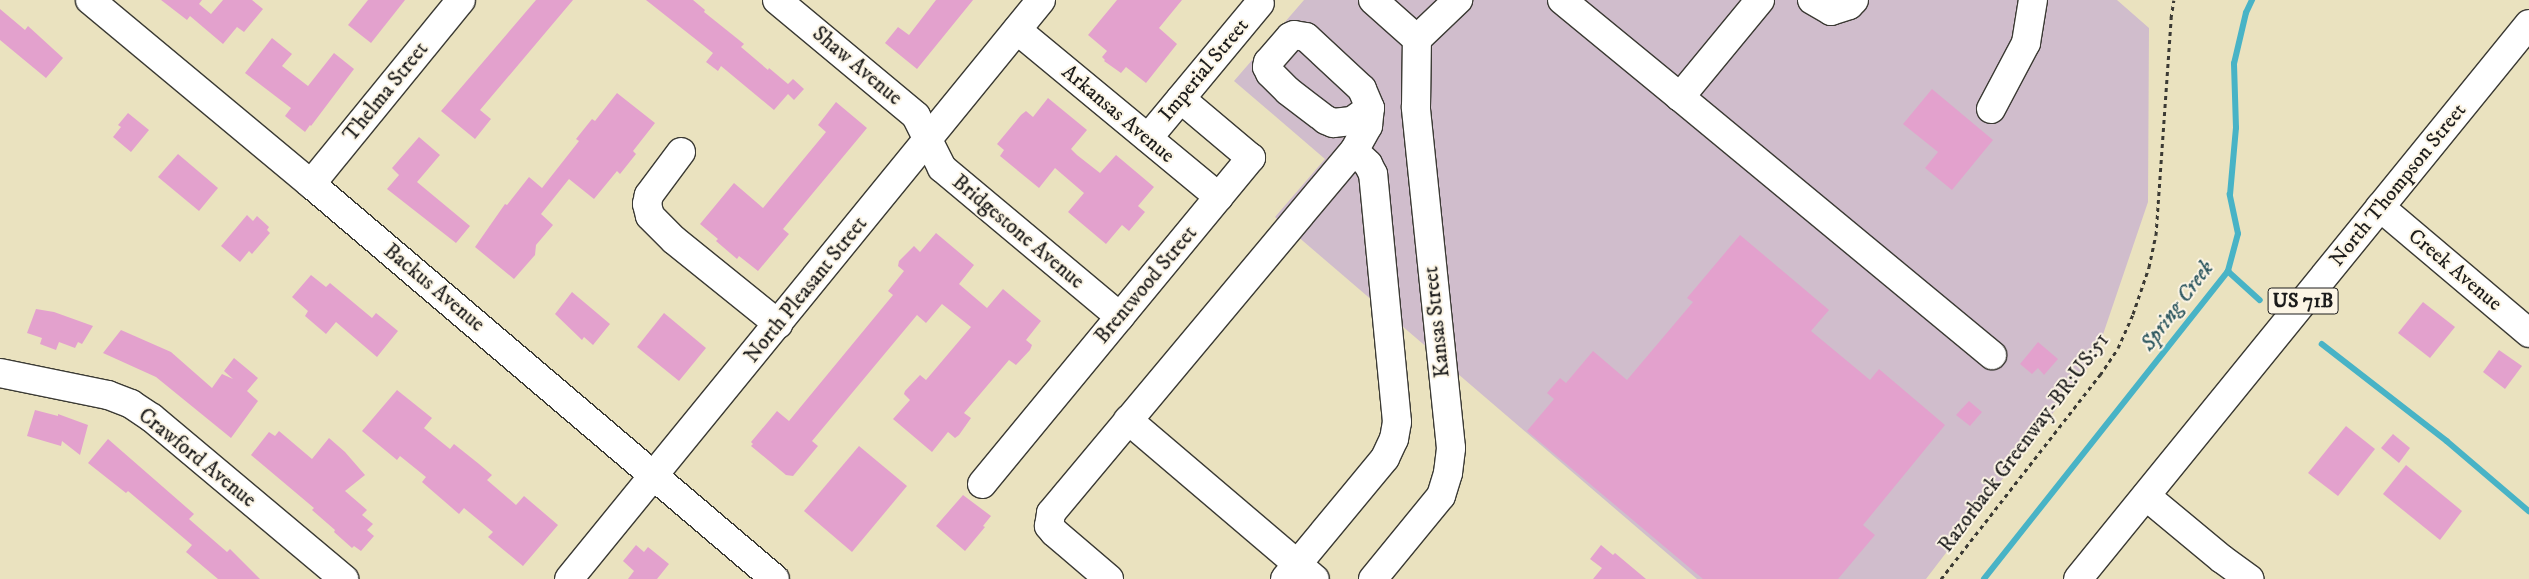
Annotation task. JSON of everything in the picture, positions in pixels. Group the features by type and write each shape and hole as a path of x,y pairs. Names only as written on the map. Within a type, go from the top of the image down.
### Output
{"street":[{"name":"Backus Avenue","path":"90,0 311,184 775,579"},
{"name":"Thelma Street","path":"311,184 461,0"},
{"name":"Shaw Avenue","path":"777,0 916,116 928,140"},
{"name":"North Pleasant Street","path":"569,579 655,476 1041,0"},
{"path":"1373,0 1417,39 1458,0"},
{"path":"1562,0 1992,355"},
{"path":"1680,97 1760,0"},
{"path":"1812,0 1831,11 1849,5 1854,0"},
{"path":"1991,109 2026,43 2033,0"},
{"name":"Imperial Street","path":"1148,138 1260,3"},
{"name":"North Thompson Street","path":"2078,579 2529,24"},
{"name":"Arkansas Avenue","path":"1017,30 1219,197"},
{"name":"Kansas Street","path":"1373,579 1441,496 1448,473 1450,448 1416,107 1417,39"},
{"name":"Brentwood Street","path":"982,484 1252,158 1181,98"},
{"path":"1109,579 1054,532 1049,526 1048,520 1051,513 1354,151 1368,126 1370,108"},
{"name":"Bridgestone Avenue","path":"928,140 942,168 1120,317"},
{"path":"1128,420 1299,574 1385,458 1394,439 1397,422 1373,174 1368,164 1354,151"},
{"path":"681,152 649,195 647,204 650,216 674,240 778,324"},
{"name":"Creek Avenue","path":"2380,206 2529,333"},
{"name":"Crawford Avenue","path":"0,373 108,395 131,404 152,418 344,579"},
{"path":"2146,496 2222,559 2250,579"}],"path":[{"name":"Razorback Greenway-BR:US:51","path":"1941,579 2100,375 2118,348 2133,314 2149,267 2156,235 2170,28 2174,0"}],"shaded area":[{"path":"1304,0 2117,0 2149,28 2148,202 2095,358 1926,579 1697,579 1275,217 1325,159 1234,81"}],"building":[{"path":"161,0 202,0 199,4 211,14 223,0 252,0 263,9 244,32 237,27 223,44 190,16 187,20"},
{"path":"368,0 405,0 371,43 348,25"},
{"path":"536,0 573,0 480,110 491,119 475,139 441,111"},
{"path":"646,0 693,0 705,10 704,12 744,44 741,47 768,70 769,68 788,84 793,79 804,89 794,100 788,94 774,110 721,66 718,71 706,62 713,53"},
{"path":"936,0 973,0 917,69 885,43 898,27 909,35"},
{"path":"1117,0 1182,0 1159,28 1177,44 1146,83 1126,67 1121,73 1104,61 1102,57 1107,51 1088,35"},
{"path":"0,9 25,30 28,26 63,58 46,78 0,40"},
{"path":"272,38 292,54 282,66 308,86 334,53 354,69 305,132 285,116 291,108 245,73"},
{"path":"1932,89 1993,140 1952,190 1925,168 1938,152 1903,124"},
{"path":"617,93 655,123 633,151 636,154 620,174 617,171 594,199 569,179 541,214 553,225 536,245 535,255 514,279 475,247 505,204 507,205 529,177 542,188 579,141 576,139 592,119 595,121"},
{"path":"1048,98 1087,130 1071,149 1077,155 1100,173 1116,155 1154,187 1138,206 1145,212 1129,231 1122,225 1106,244 1068,212 1084,193 1055,168 1039,188 1000,156 1004,150 997,144 1021,115 1026,111 1033,117"},
{"path":"836,102 867,128 783,229 789,234 758,271 739,256 737,259 700,224 734,183 763,208 826,132 818,125"},
{"path":"128,113 149,130 131,152 113,137 121,127 118,125"},
{"path":"419,137 440,155 417,182 470,226 456,243 387,189 399,175 392,168"},
{"path":"178,154 218,188 199,211 158,177"},
{"path":"247,215 253,221 257,216 269,227 267,230 270,233 252,254 249,251 240,262 221,246"},
{"path":"936,233 974,265 959,284 987,308 1003,289 1041,321 1026,340 1032,345 1030,350 1016,365 1009,360 964,413 971,418 959,435 955,438 948,432 932,452 893,419 910,400 904,394 905,391 920,375 926,380 971,327 942,304 926,323 917,315 812,441 818,446 793,476 786,475 751,446 753,444 751,442 777,411 789,421 893,295 888,291 904,271 898,266 899,261 914,246 920,252"},
{"path":"1740,235 1829,310 1811,331 1870,380 1879,369 1945,425 1863,525 1875,535 1838,579 1703,579 1527,431 1554,399 1547,393 1560,378 1566,383 1593,351 1627,380 1693,302 1687,298"},
{"path":"311,275 326,287 330,283 372,318 376,313 398,331 377,357 336,322 326,334 305,316 308,311 292,297"},
{"path":"572,292 610,324 593,345 584,337 582,340 555,314"},
{"path":"2423,302 2455,327 2430,358 2398,333"},
{"path":"36,309 54,312 93,326 82,344 78,342 75,348 59,342 56,350 40,344 42,338 27,333"},
{"path":"664,313 706,348 679,381 637,347"},
{"path":"121,330 171,352 212,388 222,374 233,379 224,371 234,358 258,378 247,391 258,401 231,438 156,377 103,353"},
{"path":"2038,342 2058,359 2044,375 2038,368 2032,374 2020,364"},
{"path":"2499,350 2522,366 2505,389 2483,372"},
{"path":"397,390 432,418 424,428 450,449 454,444 479,464 492,475 487,480 516,505 524,496 558,525 523,566 488,537 493,532 464,508 459,514 422,482 426,477 400,456 397,460 362,431"},
{"path":"1969,401 1982,412 1970,426 1956,415"},
{"path":"35,410 58,416 58,414 88,425 80,455 62,441 61,446 27,436"},
{"path":"2346,426 2375,449 2338,496 2308,473"},
{"path":"279,431 312,459 329,438 345,452 365,475 345,491 367,510 362,515 373,524 367,530 374,536 361,551 354,546 352,548 312,510 314,508 251,455 269,432 275,436"},
{"path":"2393,434 2410,448 2399,463 2381,448"},
{"path":"108,439 194,514 189,519 227,552 230,549 260,579 218,579 186,552 192,545 128,491 126,493 88,463"},
{"path":"859,446 907,486 852,552 804,511"},
{"path":"2406,465 2462,511 2440,540 2383,494"},
{"path":"963,495 991,516 983,526 985,527 965,551 936,526"},
{"path":"636,545 644,552 648,547 669,564 657,579 628,579 634,571 623,561"},
{"path":"1601,545 1613,555 1615,553 1646,579 1593,579 1602,568 1590,559"}],"waterway":[{"name":"Spring Creek","path":"1984,579 2228,271 2238,234 2230,195 2236,128 2234,64 2246,13 2252,0"},
{"path":"2228,271 2260,300"},
{"path":"2322,344 2447,441 2529,511"}]}
